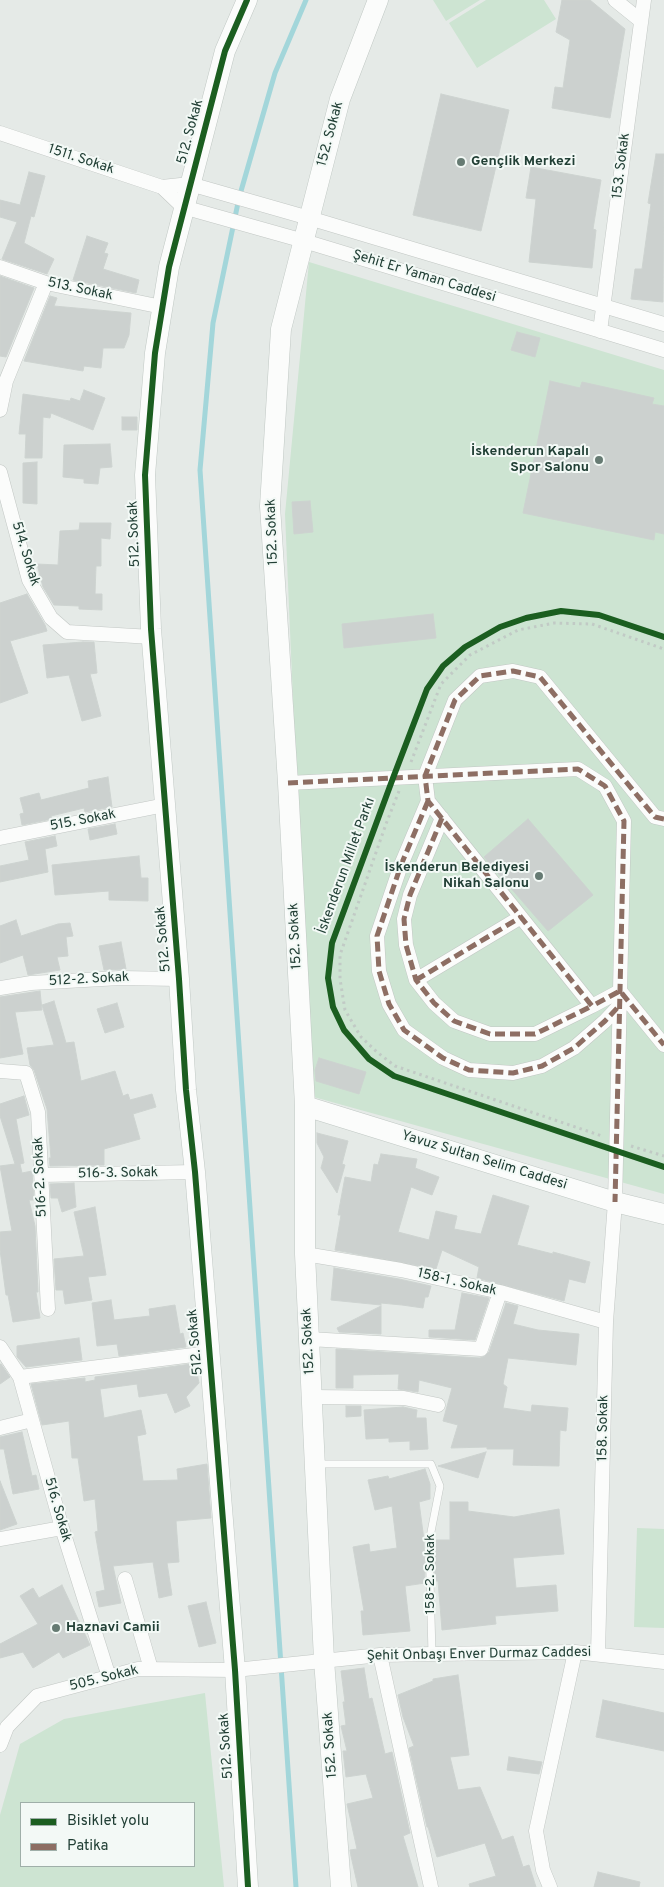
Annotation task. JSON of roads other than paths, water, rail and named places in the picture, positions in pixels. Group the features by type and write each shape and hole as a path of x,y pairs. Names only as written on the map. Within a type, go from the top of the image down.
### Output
{"street":[{"name":"512. Sokak","path":"247,0 225,51 197,186 191,209 169,267 155,353 145,475 152,637 186,1090 195,1172 235,1670 248,1887"},
{"name":"152. Sokak","path":"341,1887 324,1660 305,1254 305,1106 288,782 270,506 281,330 295,238 340,98 378,0"},
{"path":"615,0 641,21"},
{"name":"153. Sokak","path":"600,331 644,0"},
{"name":"1511. Sokak","path":"0,133 162,187 191,209"},
{"name":"1511. Sokak","path":"162,187 197,186"},
{"name":"Şehit Er Yaman Caddesi","path":"197,186 664,324"},
{"name":"Şehit Er Yaman Caddesi","path":"191,209 295,238 664,350"},
{"name":"513. Sokak","path":"0,267 46,283 162,307"},
{"path":"0,410 6,381 46,283"},
{"name":"514. Sokak","path":"0,472 3,494 30,580 52,618 67,632 152,637"},
{"path":"619,1006 606,1021 574,1048 542,1066 513,1073 469,1070 443,1058 404,1030 389,1004 381,979 377,936 401,865 428,801 425,776 455,700 480,676 513,671 540,677 655,817 664,818"},
{"name":"158. Sokak","path":"288,782 578,769 605,786 624,820 615,1202 606,1322 598,1654"},
{"path":"428,801 592,1006"},
{"name":"515. Sokak","path":"0,838 165,805"},
{"path":"442,818 410,895 404,919 406,945 416,980 434,1003 454,1021 490,1034 535,1034 620,992 664,1046"},
{"path":"416,980 521,917"},
{"name":"512-2. Sokak","path":"0,988 31,983 120,978 179,980"},
{"name":"516-2. Sokak","path":"0,1071 26,1073 38,1112 48,1309"},
{"name":"Yavuz Sultan Selim Caddesi","path":"305,1106 615,1202 664,1214"},
{"name":"516-3. Sokak","path":"42,1175 195,1172"},
{"name":"158-1 . Sokak","path":"305,1254 401,1270 500,1292 606,1322"},
{"path":"309,1339 481,1349 500,1292"},
{"name":"516. Sokak","path":"0,1347 20,1377 62,1528 109,1677"},
{"path":"20,1377 209,1353"},
{"path":"312,1397 404,1398 438,1405"},
{"path":"0,1428 32,1420"},
{"path":"0,1539 62,1528"},
{"path":"125,1578 151,1669"},
{"path":"550,1887 543,1870 536,1830 575,1652"},
{"name":"Şehit Onbaşı Enver Durmaz Caddesi","path":"235,1670 380,1655 432,1654 575,1652 664,1662"},
{"path":"380,1655 431,1887"},
{"name":"505. Sokak","path":"0,1745 2,1724 37,1696 138,1669 235,1670"}],"lane":[{"name":"158-2. Sokak","path":"315,1464 431,1464 440,1486 429,1542 432,1654"}],"waterway":[{"path":"296,1887 200,470 213,323 239,198 275,73 306,0"}],"place":[{"name":"Gençlik Merkezi","path":"461,162"},
{"name":"İskenderun Kapalı Spor Salonu","path":"599,460"},
{"name":"İskenderun Belediyesi Nikah Salonu","path":"539,876"},
{"name":"Haznavi Camii","path":"56,1628"}]}
